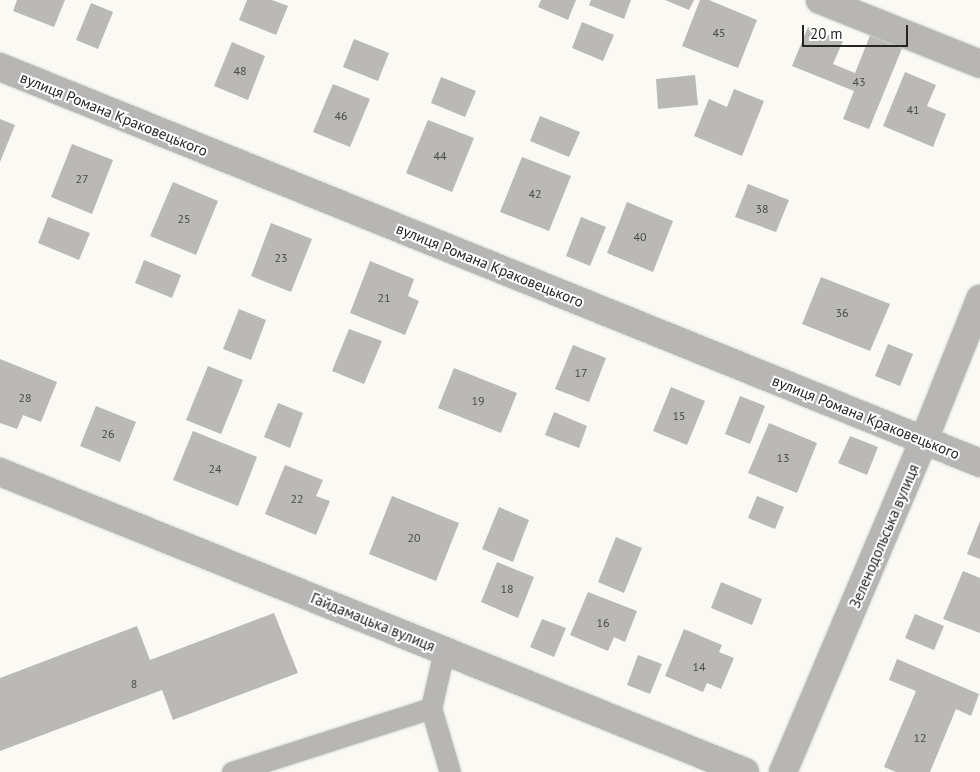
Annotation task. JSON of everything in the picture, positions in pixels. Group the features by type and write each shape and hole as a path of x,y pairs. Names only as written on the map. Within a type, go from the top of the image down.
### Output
{"street":[{"path":"820,0 980,64"},
{"name":"вулиця Романа Краковецького","path":"0,68 980,463"},
{"name":"Зеленодольська вулиця","path":"783,772 924,440 980,299"},
{"name":"Гайдамацька вулиця","path":"0,472 746,772"}],"lane":[{"path":"444,651 431,708 450,772"},
{"path":"232,772 431,708"}],"building":[{"path":"17,0 65,0 54,27 13,11"},
{"path":"247,0 272,0 288,6 276,35 239,20"},
{"path":"541,0 576,0 568,20 538,7"},
{"path":"591,0 631,0 624,19 589,5"},
{"path":"665,0 694,0 689,10"},
{"path":"700,0 709,0 757,20 738,68 682,46"},
{"path":"91,3 113,12 98,49 76,40"},
{"path":"582,22 614,35 603,61 572,48"},
{"path":"808,27 843,41 833,64 855,73 871,33 903,46 869,129 843,119 854,91 792,66"},
{"path":"354,39 389,53 378,81 343,67"},
{"path":"232,42 265,56 248,100 214,86"},
{"path":"905,72 936,85 927,106 946,114 933,147 883,126"},
{"path":"695,75 698,105 658,109 656,79"},
{"path":"441,77 476,91 465,117 431,103"},
{"path":"333,84 370,99 350,147 313,132"},
{"path":"734,89 764,101 742,156 694,136 709,99 727,107"},
{"path":"540,116 580,132 569,157 530,141"},
{"path":"0,119 15,125 0,162"},
{"path":"428,120 474,138 452,192 406,173"},
{"path":"72,144 113,160 92,214 51,197"},
{"path":"522,157 571,176 549,231 500,212"},
{"path":"173,182 218,201 196,255 150,236"},
{"path":"748,184 789,200 776,232 735,217"},
{"path":"627,202 673,221 653,272 607,253"},
{"path":"48,217 90,233 79,260 38,243"},
{"path":"581,217 606,227 590,266 566,256"},
{"path":"271,223 312,239 291,292 251,276"},
{"path":"144,260 181,275 172,298 135,283"},
{"path":"370,261 414,279 408,296 419,301 405,335 350,313"},
{"path":"821,277 890,304 870,351 802,324"},
{"path":"239,309 266,320 251,360 223,349"},
{"path":"349,329 382,341 364,384 332,371"},
{"path":"888,344 913,354 900,386 875,376"},
{"path":"573,345 606,358 589,402 555,389"},
{"path":"0,359 57,382 41,422 23,415 17,429 0,423"},
{"path":"208,366 243,380 221,434 186,420"},
{"path":"454,368 517,393 501,433 438,408"},
{"path":"671,387 705,401 687,445 653,431"},
{"path":"740,396 765,406 750,444 725,434"},
{"path":"278,403 303,413 290,448 264,437"},
{"path":"96,406 136,422 120,462 80,446"},
{"path":"554,412 587,426 579,448 545,435"},
{"path":"769,423 817,443 797,493 748,473"},
{"path":"193,431 257,457 238,506 173,480"},
{"path":"850,436 878,447 867,475 838,463"},
{"path":"285,465 323,480 316,496 330,501 316,535 265,514"},
{"path":"392,496 459,523 436,581 369,554"},
{"path":"757,496 784,507 775,529 748,518"},
{"path":"499,507 529,520 513,562 482,549"},
{"path":"980,521 980,559 967,554"},
{"path":"616,537 642,548 624,593 598,582"},
{"path":"497,562 534,577 518,618 481,602"},
{"path":"963,571 980,578 980,633 943,619"},
{"path":"721,582 762,599 752,625 711,608"},
{"path":"588,592 637,611 625,642 614,637 608,651 570,635"},
{"path":"274,613 298,673 173,720 162,690 0,751 0,678 137,626 150,660"},
{"path":"915,614 944,626 934,650 905,638"},
{"path":"542,619 566,628 554,657 530,647"},
{"path":"684,629 722,645 719,652 734,658 721,689 707,683 703,692 665,676"},
{"path":"638,655 662,664 650,694 627,685"},
{"path":"897,659 979,694 971,716 956,709 930,772 896,772 884,767 916,691 889,680"}]}
